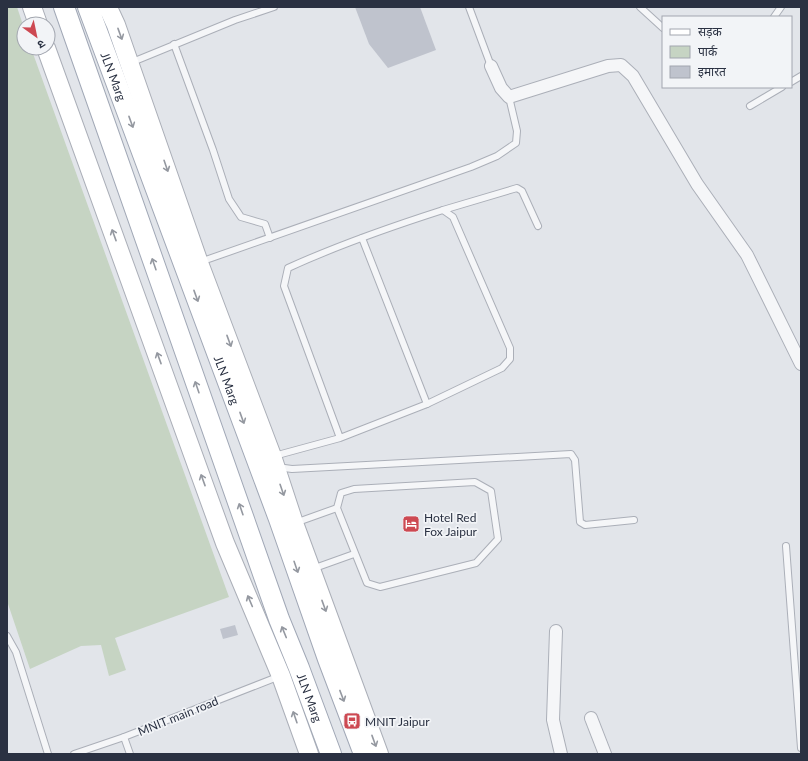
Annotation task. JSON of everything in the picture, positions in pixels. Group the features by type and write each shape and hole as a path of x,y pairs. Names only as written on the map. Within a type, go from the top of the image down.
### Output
{"main road":[{"name":"JLN Marg","path":"64,7 274,604 290,672 330,754"},
{"name":"JLN Marg","path":"88,7 121,66 335,656 364,754"}],"street":[{"path":"106,7 116,25 121,66"},
{"path":"49,56 225,543 290,672 309,754"},
{"path":"491,66 501,88 509,97 608,66 621,65 633,76 697,184 747,255 801,364"},
{"path":"266,463 294,523 311,569 335,656 379,754"},
{"path":"556,631 554,720 561,754"},
{"path":"591,718 605,754"}],"lane":[{"path":"121,66 235,20 274,7"},
{"path":"469,7 491,66"},
{"path":"640,7 662,27"},
{"path":"775,16 781,7"},
{"path":"174,44 213,150 229,199 241,218 265,224 270,238"},
{"path":"792,81 801,76"},
{"path":"750,106 780,88"},
{"path":"192,265 471,167 506,151 516,143 517,131 509,97"},
{"path":"340,438 284,286 288,268 320,253 388,228 517,188 522,191 538,226"},
{"path":"266,463 340,438 427,404 502,368 510,359 510,348 453,217 443,210"},
{"path":"362,238 427,404"},
{"path":"266,463 292,469 571,454 575,460 580,522 585,525 634,520"},
{"path":"475,482 490,491 498,539 476,563 380,587 367,583 354,554 337,508 341,493 354,489 475,482"},
{"path":"294,523 337,508"},
{"path":"786,546 801,748"},
{"path":"311,569 354,554"},
{"path":"7,636 16,652 48,754"},
{"name":"MNIT main road","path":"74,754 124,737 290,672"},
{"path":"124,737 130,754"}],"green space":[{"path":"7,7 17,7 20,16 16,16 16,56 34,56 229,597 115,638 126,670 109,676 101,645 81,646 30,669 7,601"}],"building":[{"path":"355,7 420,7 436,50 388,68 369,44"},
{"path":"235,625 238,635 223,639 220,629"}],"place":[{"name":"Hotel Red Fox Jaipur","path":"411,524"},
{"name":"MNIT Jaipur","path":"352,721"}]}
